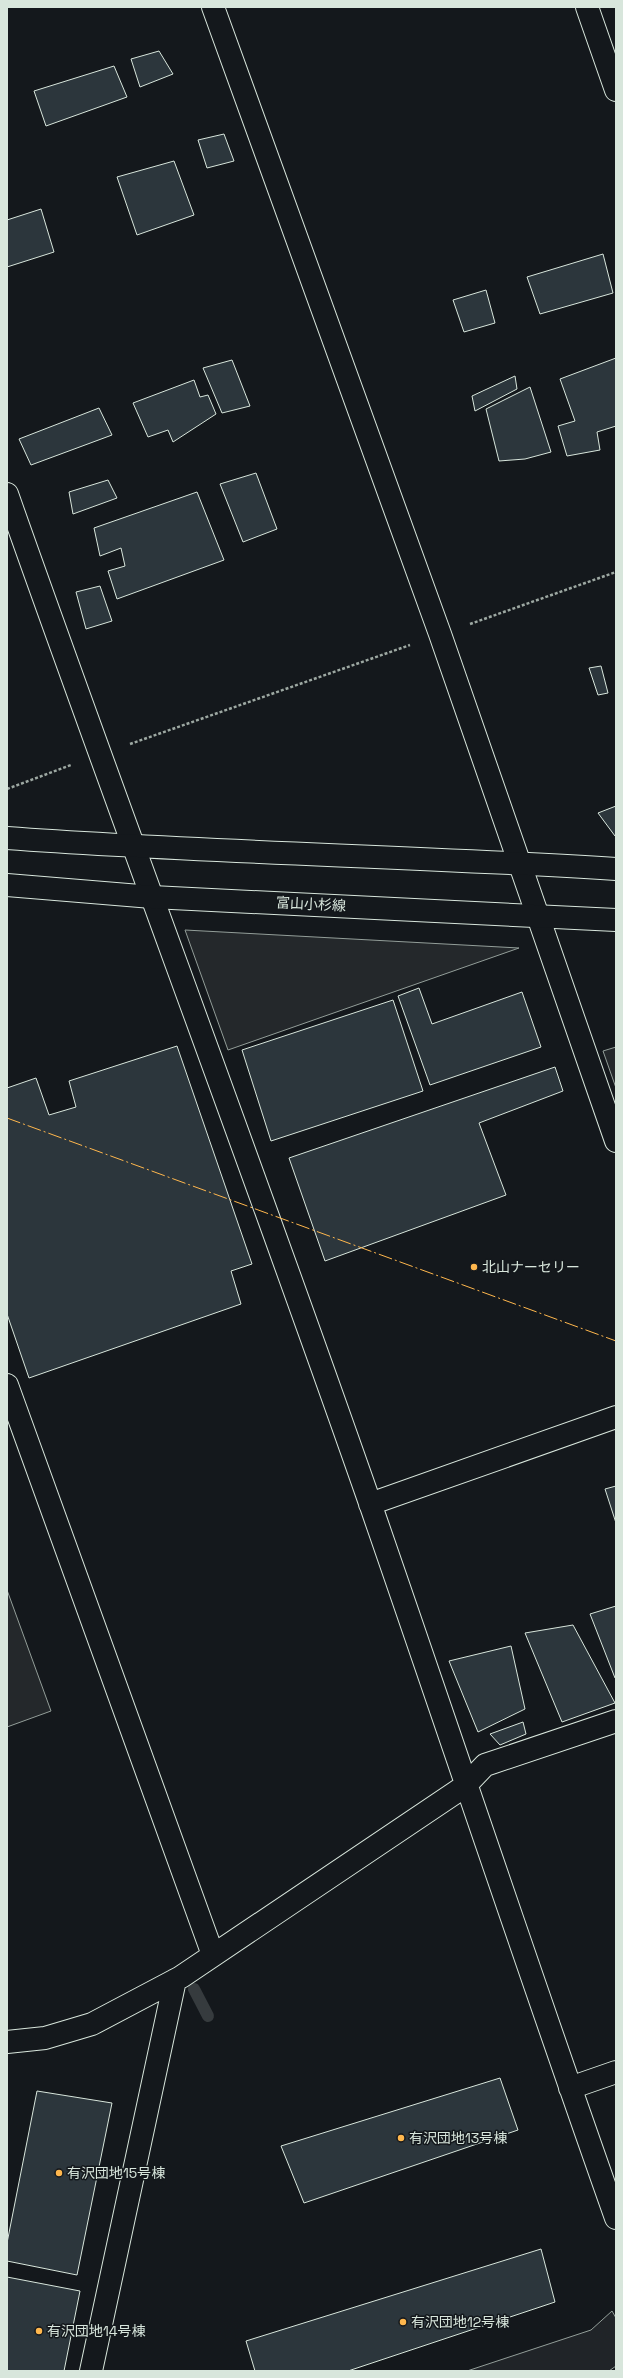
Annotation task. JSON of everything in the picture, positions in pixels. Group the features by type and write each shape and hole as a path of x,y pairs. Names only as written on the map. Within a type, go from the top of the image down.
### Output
{"street":[{"path":"213,7 440,634 616,1141"},
{"path":"587,7 616,90"},
{"path":"7,494 99,755 152,897 370,1504 465,1786 616,2218"},
{"path":"7,838 133,847 520,863 616,869"},
{"name":"富山小杉線","path":"7,886 152,897 616,920"},
{"path":"7,1385 213,1955"},
{"path":"370,1504 616,1417"},
{"path":"7,2042 45,2038 92,2024 175,1980 213,1955 465,1786 485,1765 616,1721"},
{"path":"91,2371 175,1980"},
{"path":"570,2088 616,2072"}],"path":[{"path":"7,789 616,572"}],"shaded area":[{"path":"185,930 519,948 228,1050"},
{"path":"616,1047 616,1088 603,1051"},
{"path":"7,1590 51,1711 7,1727"},
{"path":"612,2311 616,2318 616,2366 609,2371 467,2371 591,2330"}],"building":[{"path":"159,51 173,74 140,87 131,59"},
{"path":"114,66 127,97 46,126 34,91"},
{"path":"224,134 234,161 207,168 198,140"},
{"path":"174,161 194,215 137,235 117,177"},
{"path":"41,209 54,252 7,267 7,220"},
{"path":"603,254 613,293 540,314 527,277"},
{"path":"486,290 495,323 464,332 453,300"},
{"path":"616,358 616,426 597,432 600,450 567,456 558,426 575,421 560,379"},
{"path":"232,360 250,406 222,413 203,368"},
{"path":"515,376 517,389 475,411 472,396"},
{"path":"194,380 200,397 208,395 216,414 173,442 168,430 148,437 133,403"},
{"path":"530,387 551,452 525,459 499,461 486,409"},
{"path":"99,408 112,435 31,465 19,439"},
{"path":"256,473 277,529 243,542 220,484"},
{"path":"108,480 117,498 73,514 69,492"},
{"path":"197,492 224,560 117,599 108,571 125,566 121,548 100,556 94,528"},
{"path":"100,586 112,621 86,629 76,592"},
{"path":"601,666 608,693 598,695 589,668"},
{"path":"616,806 616,836 615,836 598,813"},
{"path":"419,988 432,1024 522,992 541,1047 430,1085 398,996"},
{"path":"393,1000 423,1091 271,1141 242,1050"},
{"path":"177,1046 252,1264 231,1271 241,1304 29,1378 7,1314 7,1088 36,1078 49,1115 76,1107 69,1081"},
{"path":"555,1067 563,1091 479,1123 506,1195 325,1261 289,1158"},
{"path":"616,1486 616,1523 605,1489"},
{"path":"616,1606 616,1678 615,1678 590,1614"},
{"path":"573,1625 615,1703 562,1722 525,1633"},
{"path":"511,1646 525,1709 478,1732 449,1661"},
{"path":"523,1722 526,1734 500,1745 490,1734"},
{"name":"有沢団地13号棟","path":"500,2078 518,2130 304,2203 281,2146"},
{"name":"有沢団地15号棟","path":"37,2091 112,2103 77,2275 7,2261 7,2243"},
{"name":"有沢団地12号棟","path":"541,2249 555,2302 348,2371 255,2371 246,2341"},
{"name":"有沢団地14号棟","path":"7,2277 80,2291 64,2371 7,2371"}],"waterway":[{"path":"194,1989 208,2016"}],"power":[{"path":"7,1118 616,1341"}],"place":[{"name":"北山ナーセリー","path":"474,1267"},
{"name":"有沢団地13号棟","path":"401,2138"},
{"name":"有沢団地15号棟","path":"59,2173"},
{"name":"有沢団地12号棟","path":"403,2322"},
{"name":"有沢団地14号棟","path":"39,2331"}]}
